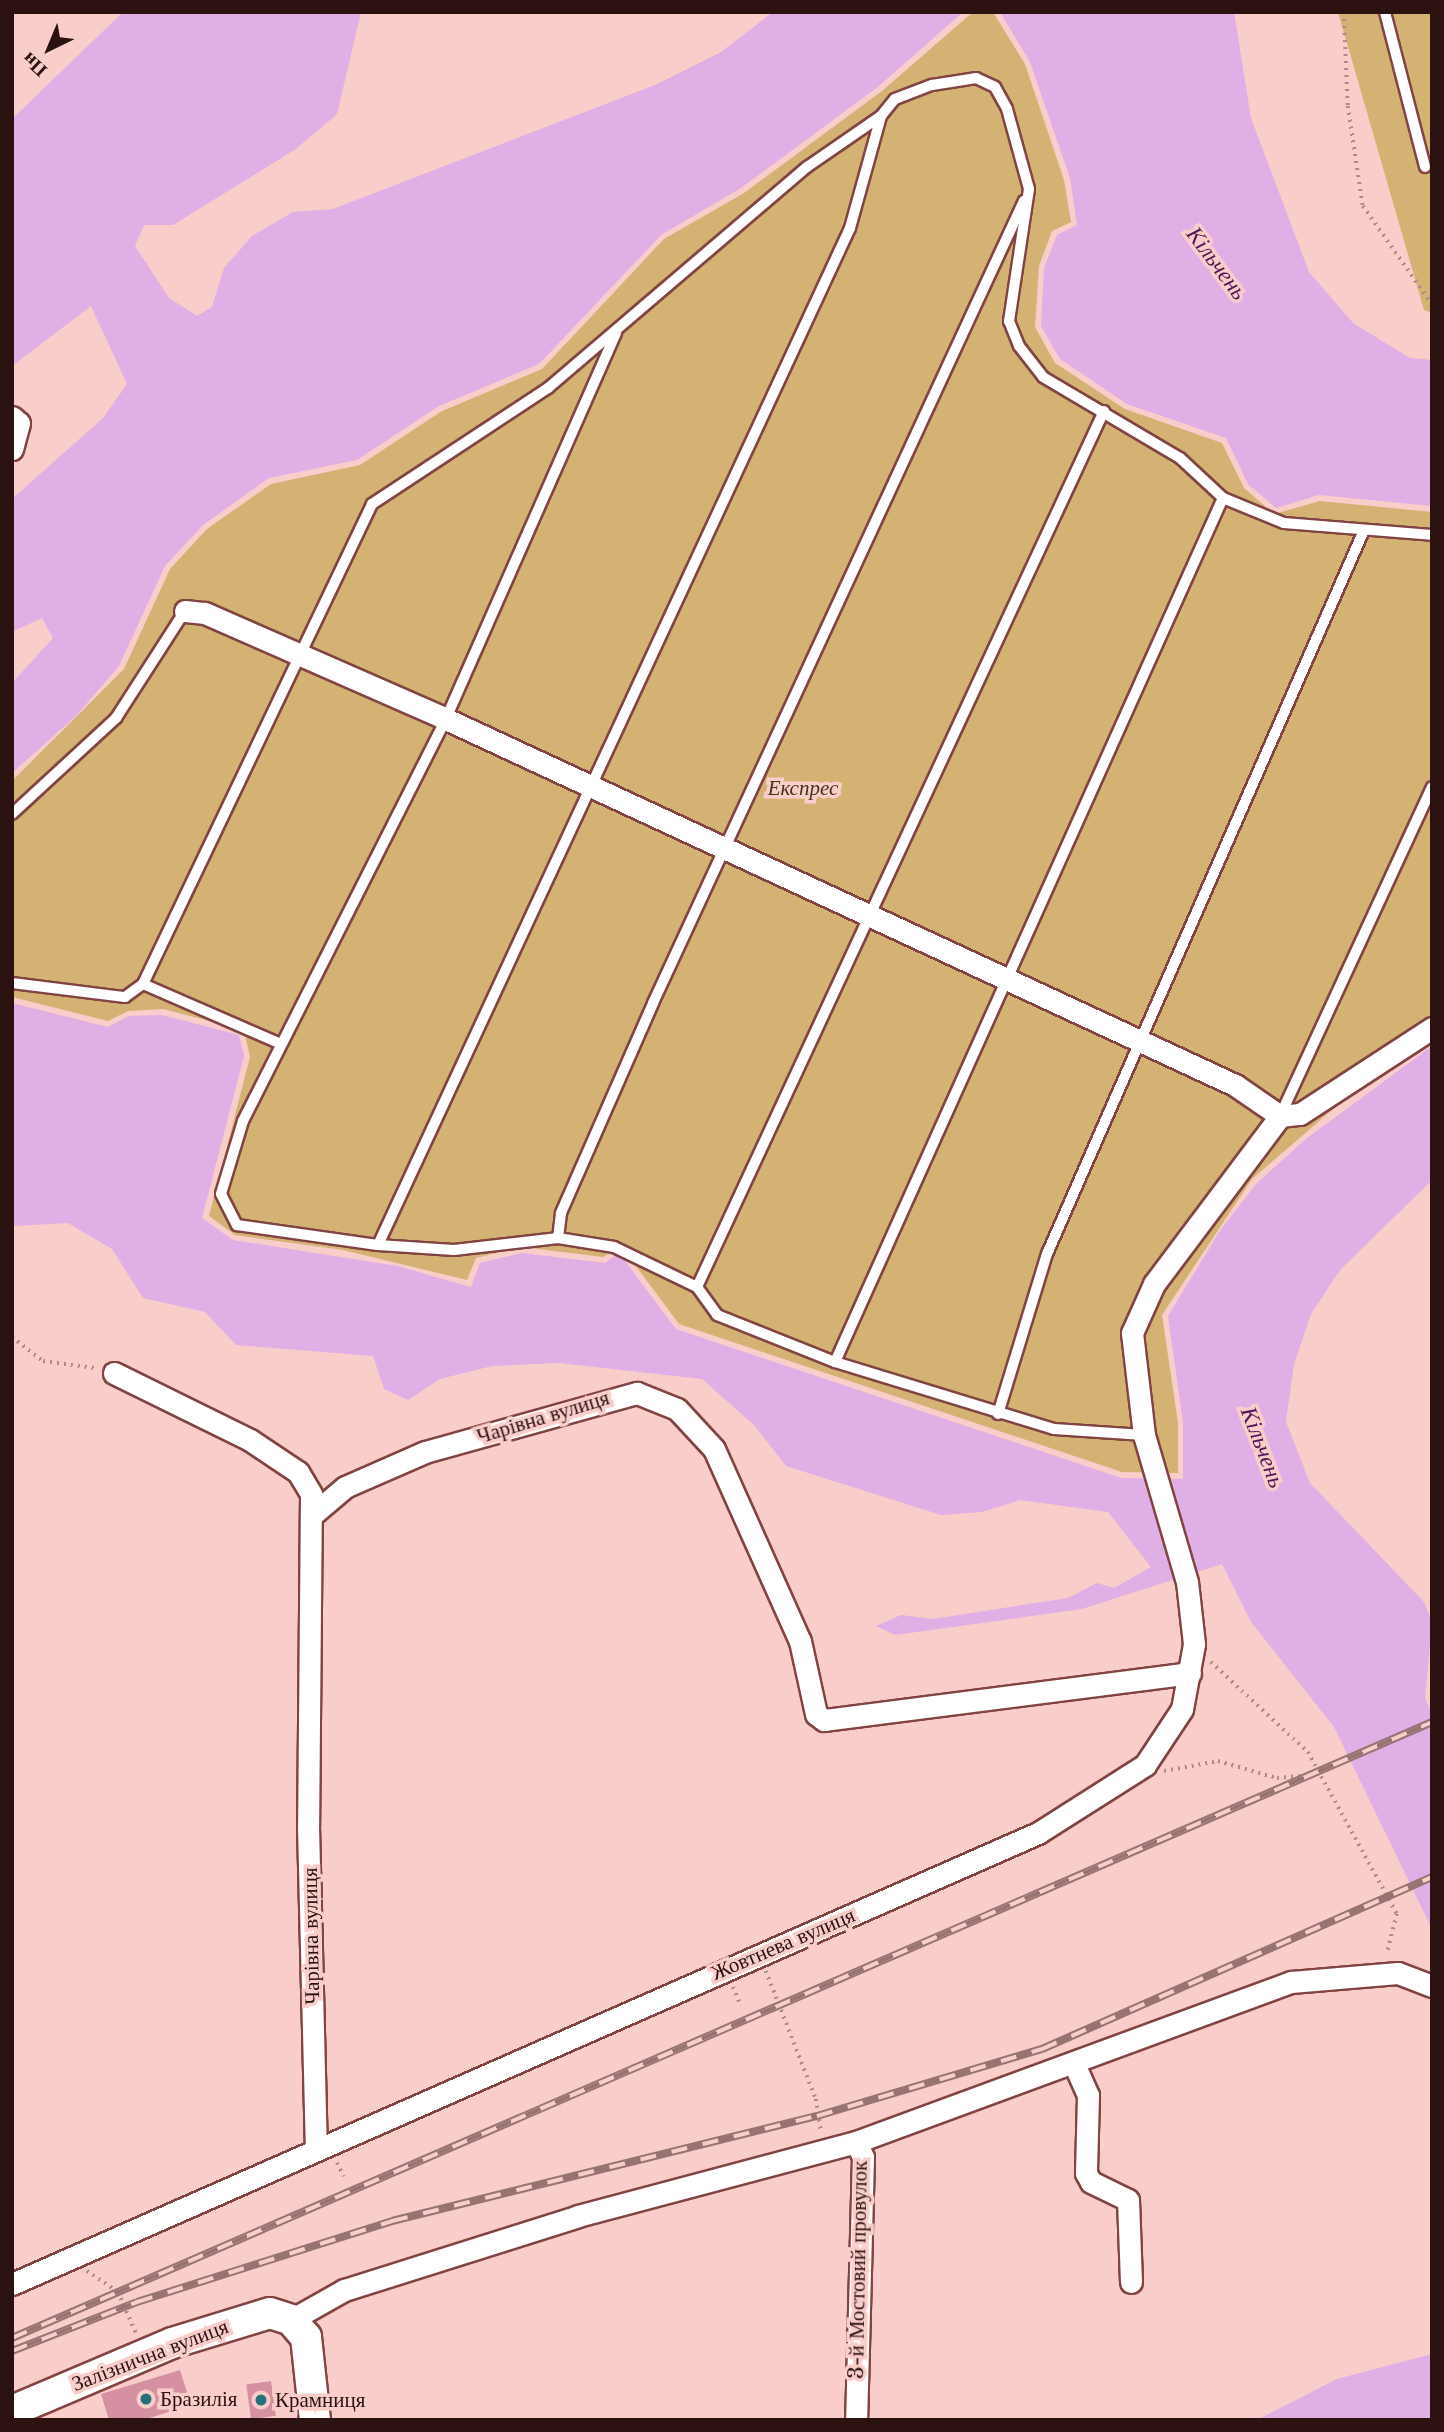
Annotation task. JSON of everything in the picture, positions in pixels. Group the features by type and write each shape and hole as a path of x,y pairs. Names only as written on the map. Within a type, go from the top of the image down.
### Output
{"street":[{"path":"12,417 19,423 12,449"},
{"path":"185,611 304,655 446,719 725,848 867,919 1234,1085 1280,1116 1300,1114 1432,1028"},
{"name":"Жовтнева вулиця","path":"12,2284 324,2150 758,1955 1038,1833 1137,1771 1182,1709 1191,1673 1194,1644 1187,1582 1146,1445 1132,1333 1154,1284 1280,1116"},
{"name":"Чарівна вулиця","path":"114,1373 250,1440 298,1472 307,1482 312,1515 308,1826 324,2150"},
{"name":"Чарівна вулиця","path":"312,1515 345,1487 425,1452 615,1395 659,1399 696,1425 714,1448 800,1641 816,1714 838,1719 1191,1673"},
{"name":"3-й Мостовий провулок","path":"856,2420 863,2157 856,2142 1075,2066 1279,1986 1398,1973 1432,1986"},
{"path":"1075,2066 1088,2095 1086,2173 1091,2182 1128,2200 1131,2282"},
{"path":"315,2420 306,2337 291,2320 344,2290 825,2147 856,2142"},
{"name":"Залізнична вулиця","path":"12,2411 146,2355 254,2315 291,2320"}],"lane":[{"path":"1385,12 1425,167"},
{"path":"12,983 125,997 143,984 304,655 372,504 548,388 618,330 634,310 730,238 807,167 881,116 895,99 932,85 976,78 995,87 1029,189 1009,321 1019,346 1043,377 1180,458 1223,498 1284,523 1432,535"},
{"path":"377,1245 587,785 850,228 881,116"},
{"path":"558,1238 561,1213 725,848 1029,189"},
{"path":"618,330 446,719 279,1043 243,1121 221,1194 237,1225 377,1245 454,1250 558,1238 614,1248 697,1287 717,1315 835,1362 998,1415 1054,1429 1146,1445"},
{"path":"697,1287 1104,411"},
{"path":"835,1362 1004,979 1223,498"},
{"path":"998,1415 1047,1254 1144,1043 1364,530"},
{"path":"12,814 116,718 185,611"},
{"path":"1280,1116 1432,787"},
{"path":"143,984 279,1043"}],"path":[{"path":"1344,12 1348,106 1363,206 1432,304"},
{"path":"12,1337 43,1361 67,1360 114,1373"},
{"path":"1194,1644 1308,1752 1397,1914 1377,1975"},
{"path":"1137,1771 1218,1761 1277,1779 1329,1766 1432,1722"},
{"path":"758,1955 789,2021 816,2099 825,2147"},
{"path":"732,1986 741,2006"},
{"path":"324,2150 344,2176"},
{"path":"64,2261 118,2292 146,2355"}],"green space":[{"name":"Експрес","path":"973,12 993,12 1025,64 1064,180 1071,222 1052,231 1039,266 1035,327 1055,363 1125,409 1222,443 1244,488 1274,514 1320,501 1432,512 1432,1039 1347,1097 1252,1179 1162,1315 1178,1423 1178,1473 1122,1472 679,1324 621,1246 603,1257 522,1247 476,1258 467,1280 343,1250 235,1235 209,1216 250,1057 244,1030 163,1009 128,1011 108,1021 12,997 12,781 124,669 170,569 207,529 271,484 360,465 442,411 542,369 664,239 744,193 882,91"},
{"path":"1338,12 1432,12 1432,313 1424,310"}],"water":[{"path":"123,12 361,12 337,114 296,149 173,225 144,225 135,246 169,298 197,316 212,307 224,268 252,236 293,212 333,209 655,85 721,52 773,12 963,12 879,86 741,188 661,235 539,364 439,406 357,460 269,478 203,525 165,566 119,666 76,716 12,773 12,683 53,638 42,618 12,632 12,499 103,418 127,384 91,306 12,366 12,119"},
{"name":"Кільчень","path":"1000,12 1234,12 1251,118 1309,272 1353,323 1410,358 1432,360 1432,506 1319,495 1276,508 1248,484 1226,438 1127,404 1060,359 1041,326 1044,268 1057,235 1077,225 1070,178 1030,62"},
{"name":"Кільчень","path":"12,1003 108,1027 129,1016 162,1015 239,1035 244,1056 202,1218 233,1240 397,1266 471,1287 480,1263 522,1253 605,1263 619,1253 676,1329 1121,1478 1183,1479 1183,1422 1168,1316 1221,1229 1257,1183 1307,1138 1432,1046 1432,1180 1340,1270 1311,1314 1294,1364 1286,1422 1310,1483 1424,1602 1432,1622 1425,1699 1432,1712 1432,1929 1334,1727 1251,1622 1222,1564 1082,1609 895,1635 876,1626 901,1615 933,1619 1068,1598 1097,1583 1114,1588 1151,1567 1108,1512 1020,1500 982,1512 941,1515 786,1466 754,1425 702,1379 559,1363 492,1366 440,1379 408,1400 384,1389 373,1356 236,1345 205,1312 143,1298 112,1249 68,1223 12,1226"},
{"path":"1432,2354 1432,2420 1257,2420 1337,2379"}],"building":[{"name":"Бразилія","path":"180,2370 191,2405 143,2420 109,2420 101,2394"},
{"name":"Крамниця","path":"271,2381 276,2416 251,2419 246,2384"}],"railway":[{"path":"12,2338 1432,1722"},
{"path":"12,2351 137,2302 392,2221 817,2116 1042,2049 1432,1877"}],"place":[{"name":"Бразилія","path":"146,2399"},
{"name":"Крамниця","path":"261,2400"}]}
